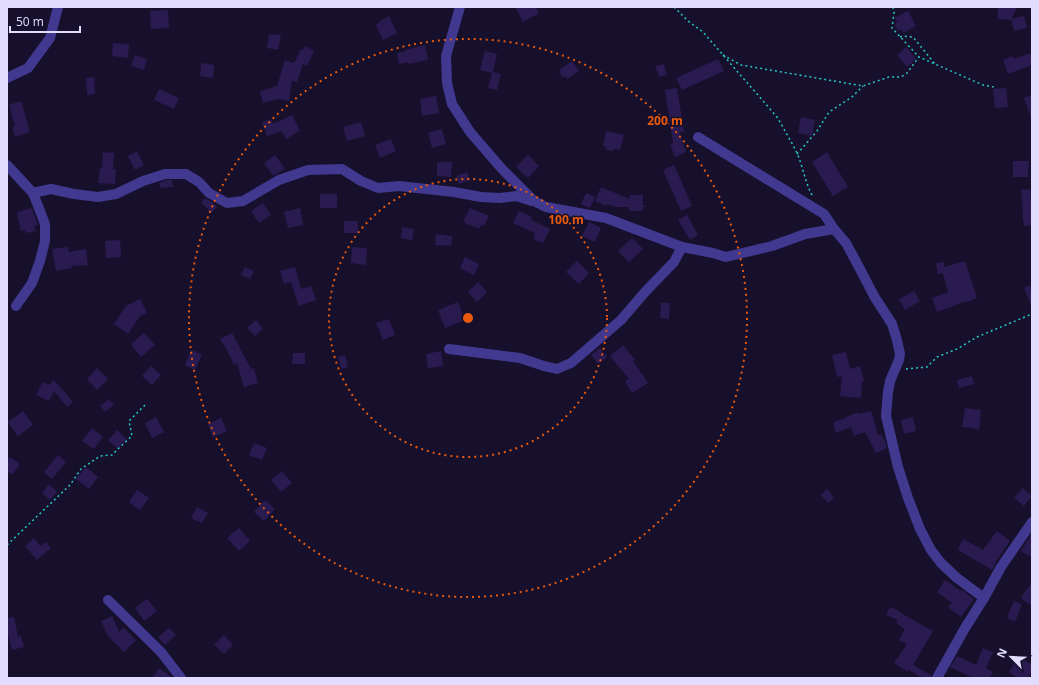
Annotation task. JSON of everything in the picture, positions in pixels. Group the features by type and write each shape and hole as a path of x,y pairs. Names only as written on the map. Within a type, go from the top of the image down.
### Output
{"street":[{"path":"7,78 28,68 50,38 58,7"},
{"path":"460,7 446,56 447,83 452,104 470,132 502,169 534,202"},
{"path":"698,137 824,214 846,243 874,296 892,324 897,340 900,354 890,381 886,416 898,467 920,529 931,550 941,563 957,578 984,598"},
{"path":"7,165 33,193 45,224 45,241 40,261 32,283 16,306"},
{"path":"33,193 51,189 74,194 98,196 116,194 143,181 165,174 186,174 199,182 209,193 228,203 243,201 279,180 308,170 342,169 361,181 378,188 399,186 454,192 481,197 500,198 516,196 546,207 606,218 682,246 726,257 772,246 805,234 834,229"},
{"path":"449,349 520,358 557,369 571,363 621,320 674,262 682,246"},
{"path":"937,678 1001,566 1032,522"},
{"path":"108,600 162,652 181,678"}],"path":[{"path":"674,7 688,22 703,32 777,117 786,131 797,154 814,198"},
{"path":"893,7 894,12 892,28 919,58 982,85 994,87"},
{"path":"900,37 912,37 936,66"},
{"path":"723,55 741,65 863,86 889,78 901,77 907,73 919,58"},
{"path":"797,154 818,131 829,112 852,97 863,86"},
{"path":"895,369 927,367 937,357 957,349 977,337 1032,314"},
{"path":"7,545 70,485 81,469 100,456 112,455 132,436 130,422 146,404"}],"building":[{"path":"515,7 536,7 539,13 523,22"},
{"path":"998,7 1017,7 1011,20 998,19"},
{"path":"168,10 169,28 151,29 150,11"},
{"path":"908,11 916,26 903,33 901,29 898,31 895,24 897,22 895,18"},
{"path":"389,16 397,33 383,40 376,25"},
{"path":"1024,16 1027,28 1014,31 1011,19"},
{"path":"269,34 281,35 278,50 267,48"},
{"path":"113,43 129,44 128,58 112,56"},
{"path":"425,45 428,60 409,64 408,62 399,64 397,53"},
{"path":"305,46 314,51 307,66 303,64 297,82 292,81 289,101 278,99 263,103 260,91 277,86 285,60 294,63 301,49 303,50"},
{"path":"906,47 916,59 907,67 897,55"},
{"path":"485,51 497,54 493,72 501,74 497,90 488,88 492,73 480,70"},
{"path":"1032,53 1032,65 1008,74 1003,60 1013,56 1014,59"},
{"path":"135,55 147,59 144,70 131,66"},
{"path":"718,59 724,71 682,90 676,78"},
{"path":"572,61 579,71 567,79 565,76 563,78 559,72 561,70 560,69"},
{"path":"201,63 214,65 213,78 200,76"},
{"path":"664,64 667,75 659,77 655,66"},
{"path":"94,77 95,94 87,95 86,78"},
{"path":"677,88 684,132 679,132 686,152 675,157 670,144 673,143 665,90"},
{"path":"1006,88 1008,107 995,108 993,89"},
{"path":"159,89 179,98 174,109 154,100"},
{"path":"1032,95 1032,117 1031,117 1024,98"},
{"path":"436,96 439,113 422,116 420,99"},
{"path":"21,101 30,132 15,137 12,127 15,126 9,105"},
{"path":"292,115 300,131 286,139 282,131 267,136 262,122 271,119 273,124"},
{"path":"801,117 815,120 812,136 798,133"},
{"path":"361,122 365,136 347,141 343,127"},
{"path":"442,129 446,144 432,148 428,133"},
{"path":"606,131 624,135 620,150 606,150 607,147 603,146"},
{"path":"391,139 396,151 380,158 375,145"},
{"path":"137,151 144,165 134,169 128,156"},
{"path":"103,152 114,153 113,169 116,169 115,184 98,183 100,168 102,168"},
{"path":"827,152 848,187 833,196 812,162"},
{"path":"275,155 285,169 273,176 264,163"},
{"path":"528,155 539,166 528,178 516,167"},
{"path":"1013,161 1029,161 1028,177 1013,177"},
{"path":"437,162 452,162 451,177 437,176"},
{"path":"674,165 692,206 681,211 663,170"},
{"path":"467,172 470,180 459,184 456,176"},
{"path":"166,180 172,180 173,187 160,188 159,183"},
{"path":"601,187 629,199 630,195 643,195 643,205 647,207 643,207 642,211 629,211 629,207 616,207 607,204 606,206 595,201"},
{"path":"1030,189 1032,225 1024,226 1021,190"},
{"path":"586,193 595,197 590,208 581,204"},
{"path":"320,194 337,194 337,208 320,208"},
{"path":"205,198 217,207 211,213 201,202"},
{"path":"263,203 271,215 259,223 251,211"},
{"path":"32,208 38,225 34,226 36,231 26,233 25,230 21,231 17,212"},
{"path":"300,208 303,225 288,228 284,212"},
{"path":"470,208 489,216 484,226 481,225 479,229 463,222"},
{"path":"519,211 532,217 531,220 550,229 543,243 533,239 535,233 513,223"},
{"path":"687,215 698,235 690,240 678,220"},
{"path":"344,221 358,221 358,233 344,233"},
{"path":"589,222 601,228 595,242 582,236"},
{"path":"402,227 414,229 412,240 401,238"},
{"path":"436,234 452,236 451,246 435,245"},
{"path":"632,238 643,249 629,262 618,251"},
{"path":"120,240 121,257 106,258 105,241"},
{"path":"68,247 69,252 86,249 88,265 72,266 72,268 56,271 52,249"},
{"path":"352,247 367,248 366,265 351,263"},
{"path":"465,257 479,264 474,275 460,268"},
{"path":"577,261 589,273 579,284 566,272"},
{"path":"965,261 977,298 937,312 932,298 948,292 943,273 938,274 936,263 944,262 944,267"},
{"path":"245,267 254,271 250,279 241,275"},
{"path":"295,267 301,289 311,286 316,300 299,306 291,282 284,284 280,271"},
{"path":"478,282 487,292 477,302 468,292"},
{"path":"1030,285 1032,290 1032,308 1024,288"},
{"path":"914,291 920,301 905,310 899,299"},
{"path":"140,299 147,313 140,316 128,334 114,324 126,306"},
{"path":"458,302 465,320 445,328 438,310"},
{"path":"661,303 670,303 669,319 660,318"},
{"path":"389,319 395,335 383,340 376,323"},
{"path":"256,320 263,329 255,336 247,328"},
{"path":"144,333 155,345 141,357 132,346 132,343"},
{"path":"232,333 251,369 254,368 258,383 244,387 237,363 234,365 220,339"},
{"path":"623,345 635,360 633,361 648,383 632,393 625,381 629,379 610,356"},
{"path":"600,348 607,357 598,364 591,355"},
{"path":"191,350 202,354 195,370 185,365"},
{"path":"441,351 443,366 428,368 426,354"},
{"path":"846,352 850,369 860,366 864,381 862,382 861,398 840,396 842,376 837,377 832,355"},
{"path":"293,353 305,353 305,364 292,364"},
{"path":"345,355 348,367 341,369 338,357"},
{"path":"151,366 161,375 152,385 142,376"},
{"path":"97,368 108,379 97,390 87,379"},
{"path":"972,376 974,384 959,388 957,380"},
{"path":"54,380 73,402 67,407 54,391 49,401 36,395 43,382 49,385"},
{"path":"109,399 114,405 105,412 100,406"},
{"path":"965,408 981,410 979,429 962,427"},
{"path":"23,411 33,425 18,436 8,422"},
{"path":"871,411 878,435 881,434 887,448 876,453 865,432 854,436 851,427 836,433 833,422 859,412 859,414"},
{"path":"156,417 164,432 152,438 145,423"},
{"path":"913,417 916,431 904,434 901,420"},
{"path":"221,418 227,431 213,437 208,424"},
{"path":"92,428 103,437 94,449 82,441"},
{"path":"117,430 127,439 118,449 108,440"},
{"path":"254,443 267,448 262,460 249,455"},
{"path":"58,455 66,462 52,479 44,472"},
{"path":"10,457 20,464 12,475 7,471 7,461"},
{"path":"86,467 98,477 89,489 76,479"},
{"path":"282,471 292,483 281,492 271,480"},
{"path":"49,484 57,492 50,500 42,493"},
{"path":"1023,488 1032,496 1024,506 1014,498"},
{"path":"827,489 834,498 828,503 821,495"},
{"path":"137,490 149,498 140,510 129,502"},
{"path":"265,500 275,509 264,521 254,512"},
{"path":"197,507 208,513 202,523 191,518"},
{"path":"239,528 250,541 239,551 227,538"},
{"path":"997,531 1010,541 992,570 958,550 963,539 983,550"},
{"path":"1032,533 1032,558 1021,551"},
{"path":"34,538 40,546 46,542 51,548 37,560 25,546"},
{"path":"945,580 974,599 961,617 948,607 952,603 937,592"},
{"path":"1032,582 1032,606 1021,598"},
{"path":"147,599 157,611 144,621 135,608"},
{"path":"1014,601 1022,604 1015,622 1007,618"},
{"path":"890,607 933,631 913,665 931,675 931,678 922,678 909,670 908,672 894,663 907,644 899,640 905,629 896,623 898,620 886,615"},
{"path":"112,616 119,632 123,627 136,640 124,652 108,636 101,621"},
{"path":"14,617 18,637 21,636 24,647 12,650 7,631 7,618"},
{"path":"169,628 176,635 165,645 158,637"},
{"path":"224,635 233,645 224,654 214,645"},
{"path":"983,648 993,652 986,668 993,672 990,678 973,678 950,667 957,656 976,665"},
{"path":"1019,656 1032,665 1032,672 1028,678 1017,678 1009,672"},
{"path":"159,668 173,678 152,678"}]}
